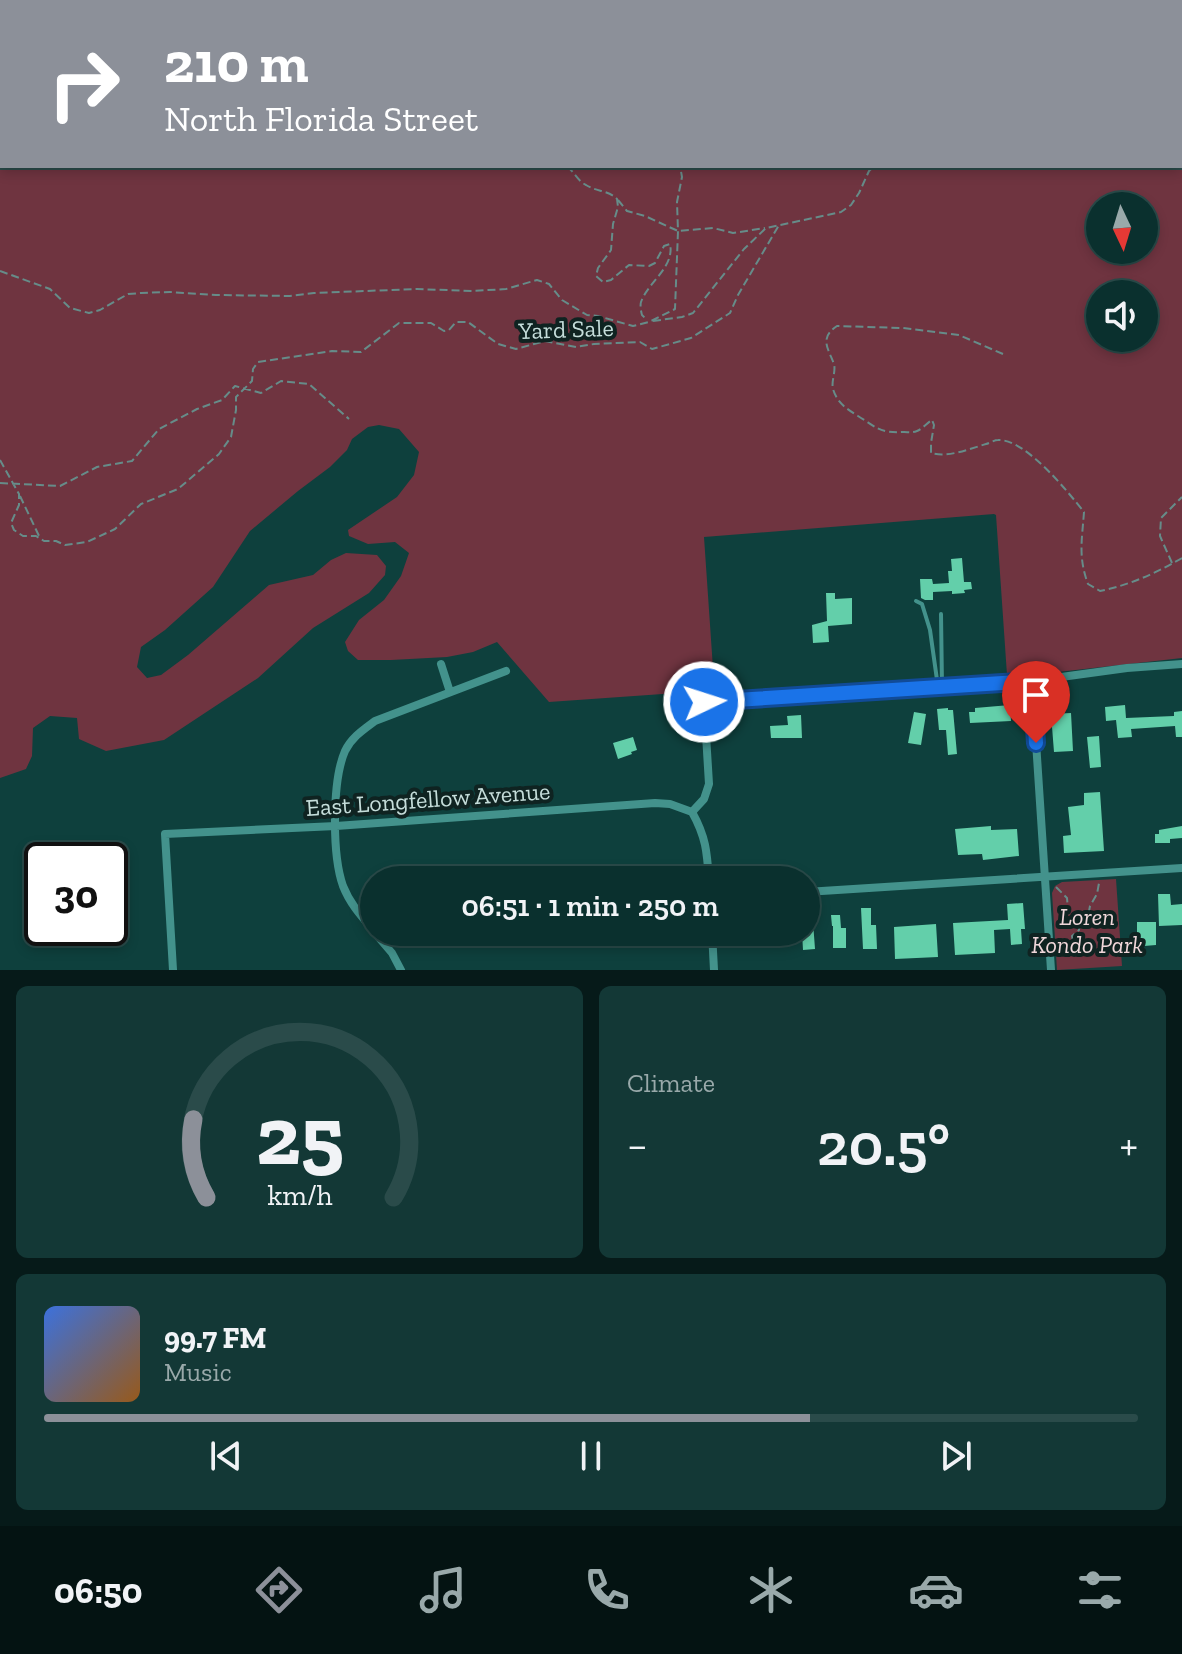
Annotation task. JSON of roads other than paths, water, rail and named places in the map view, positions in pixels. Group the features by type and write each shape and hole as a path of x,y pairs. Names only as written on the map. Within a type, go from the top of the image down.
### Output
{"street":[{"path":"441,664 450,692"},
{"path":"708,866 702,830 692,812 704,799 709,784 704,702 1032,681 1182,664"},
{"path":"360,915 342,884 338,865 336,785 346,749 357,734 375,721 506,671"},
{"path":"1032,681 1051,970"},
{"name":"East Longfellow Avenue","path":"173,970 165,834 336,826 655,803 670,804 692,812"},
{"path":"820,891 1182,868"},
{"path":"386,946 401,970"},
{"path":"713,946 714,970"}],"lane":[{"path":"916,601 922,604 930,630 940,687"},
{"path":"940,687 941,614"}],"park label":[{"name":"Loren Kondo Park","path":"1087,930"}]}
